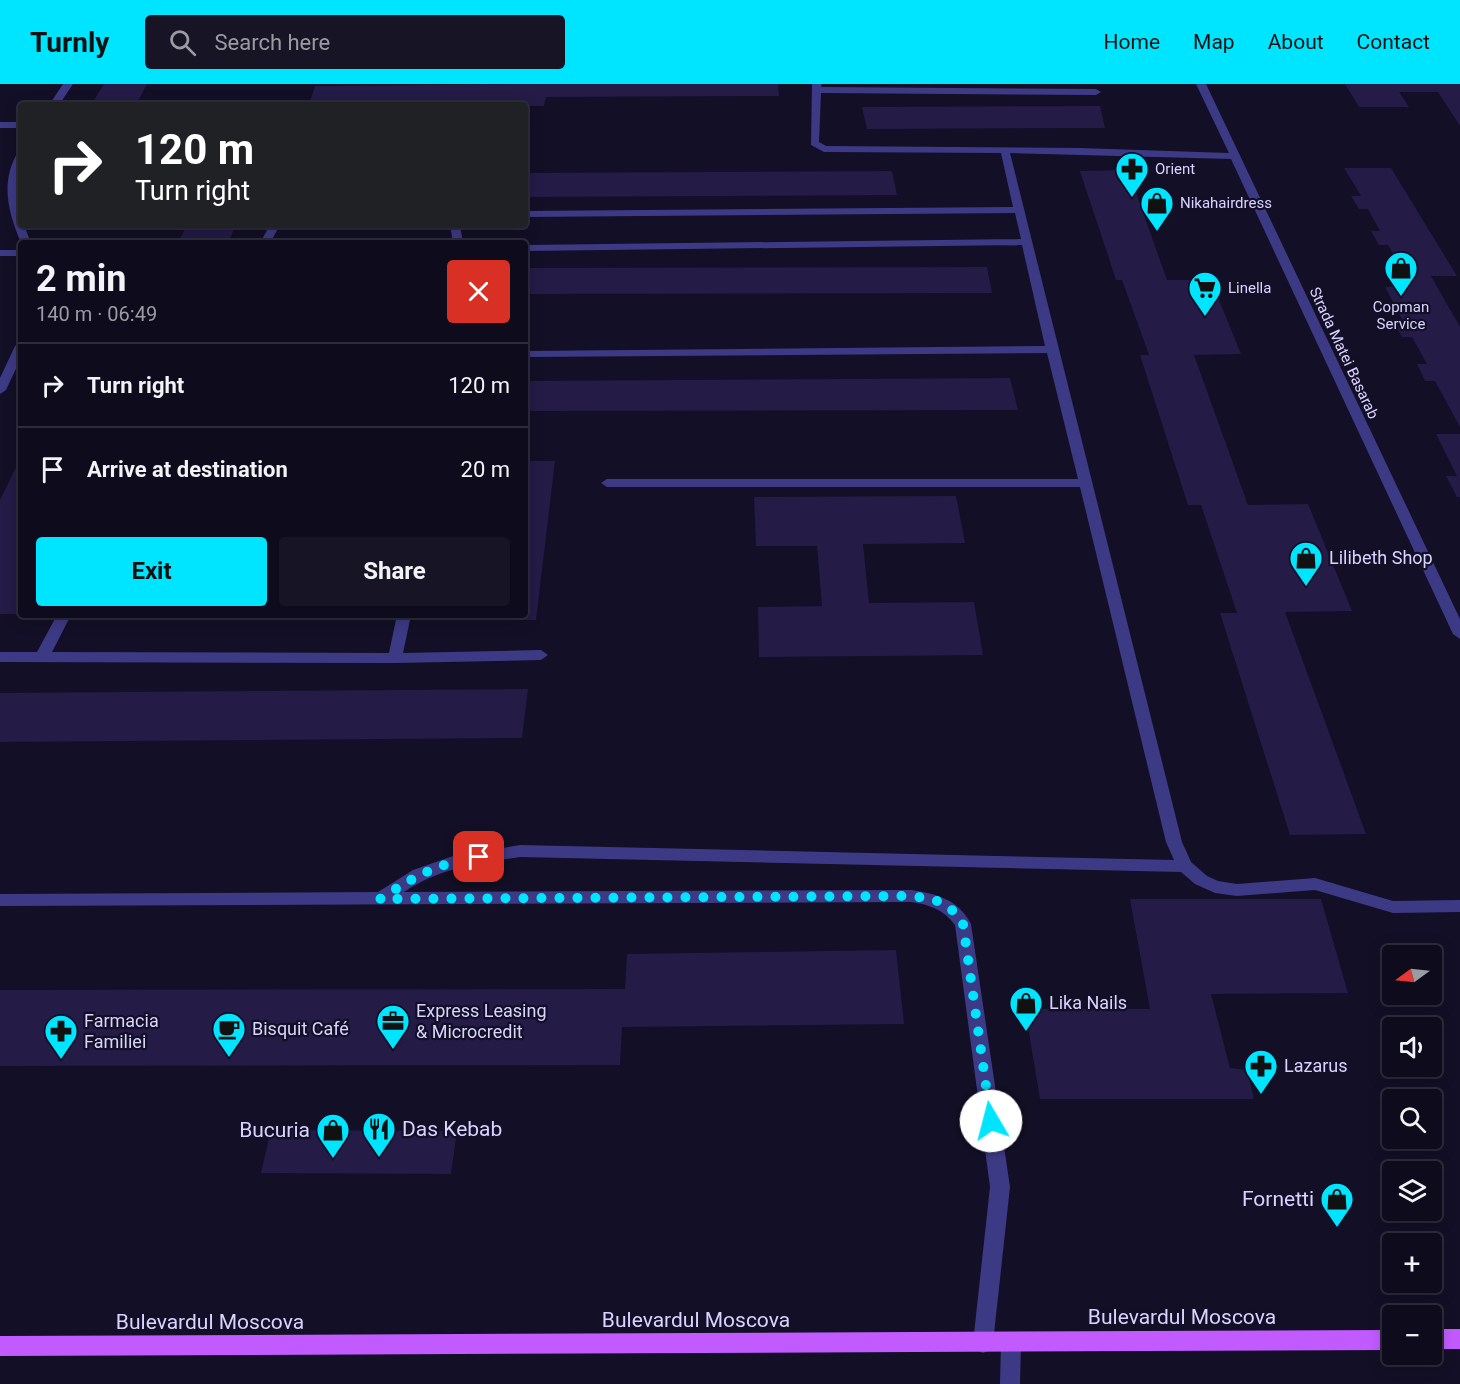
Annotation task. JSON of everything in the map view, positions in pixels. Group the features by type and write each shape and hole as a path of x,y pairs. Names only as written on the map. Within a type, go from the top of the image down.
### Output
{"main road":[{"path":"1442,1339 1460,1339"},
{"name":"Bulevardul Moscova","path":"0,1346 1382,1340"}],"street":[{"path":"56,102 68,84"},
{"name":"Strada Matei Basarab","path":"1201,84 1460,634"},
{"path":"1096,92 818,87 814,141 820,148 1080,151 1234,156"},
{"path":"0,125 18,125"},
{"path":"1005,151 1174,842 1185,866 1215,887 1237,890 1316,884 1393,907 1460,906"},
{"path":"18,160 11,184 10,216 24,240"},
{"path":"528,214 1019,210"},
{"path":"528,248 1026,242"},
{"path":"0,253 18,253"},
{"path":"528,354 1052,349"},
{"path":"0,390 18,352"},
{"path":"608,483 1085,483"},
{"path":"42,657 62,618"},
{"path":"395,658 403,618"},
{"path":"0,657 395,658 541,655"},
{"path":"380,899 419,874 459,860 520,851 1185,866"},
{"path":"0,900 911,896 938,900 953,909 963,924 1000,1188 983,1343"},
{"path":"1010,1384 1011,1343"}],"building":[{"path":"104,84 147,84 138,102 93,102"},
{"path":"778,84 779,96 546,97 544,106 528,106 528,102 310,102 315,86"},
{"path":"1345,84 1460,84 1460,126 1438,92 1399,92 1409,107 1359,107"},
{"path":"1100,106 1105,128 867,129 862,107"},
{"path":"1344,168 1391,168 1457,276 1431,276 1460,327 1460,427 1435,381 1425,381 1417,364 1427,364 1412,337 1402,337 1393,321 1403,321 1385,287 1412,286 1388,245 1379,245 1371,231 1380,231 1368,209 1359,209 1351,196 1361,196"},
{"path":"1128,170 1167,280 1211,280 1241,354 1194,355 1248,505 1308,504 1352,611 1285,612 1366,834 1290,835 1220,613 1237,613 1201,505 1188,505 1140,355 1149,355 1122,280 1116,280 1080,171"},
{"path":"892,171 897,195 528,197 528,173"},
{"path":"186,228 235,228 229,240 180,240"},
{"path":"987,267 992,293 528,294 528,268"},
{"path":"1010,378 1018,410 528,411 528,381"},
{"path":"1436,434 1460,434 1460,497 1457,497 1446,476 1457,476"},
{"path":"528,461 555,461 536,620 467,620 467,618 528,618"},
{"path":"18,463 18,614 0,614 0,500"},
{"path":"956,496 965,543 863,544 869,603 974,602 983,655 759,657 758,607 822,606 817,546 756,546 754,497"},
{"path":"528,689 522,738 0,742 0,693"},
{"path":"1130,899 1321,899 1348,993 1211,994 1230,1068 1247,1070 1254,1099 1040,1099 1025,1009 1150,1009"},
{"path":"896,950 904,1024 622,1027 620,1065 0,1066 0,990 625,989 627,954"},
{"path":"271,1130 457,1131 451,1174 261,1173"}],"place":[{"name":"Orient","path":"1132,198"},
{"name":"Nikahairdress","path":"1157,232"},
{"name":"Copman Service","path":"1401,297"},
{"name":"Linella","path":"1205,317"},
{"name":"Lilibeth Shop","path":"1306,587"},
{"name":"Lika Nails","path":"1026,1032"},
{"name":"Express Leasing & Microcredit","path":"393,1050"},
{"name":"Bisquit Café","path":"229,1058"},
{"name":"Farmacia Familiei","path":"61,1060"},
{"name":"Lazarus","path":"1261,1095"},
{"name":"Das Kebab","path":"379,1158"},
{"name":"Bucuria","path":"333,1159"},
{"name":"Fornetti","path":"1337,1228"}],"route":[{"path":"479,857 459,860 419,874 380,899 911,896 938,900 953,909 963,924 991,1121"}]}
